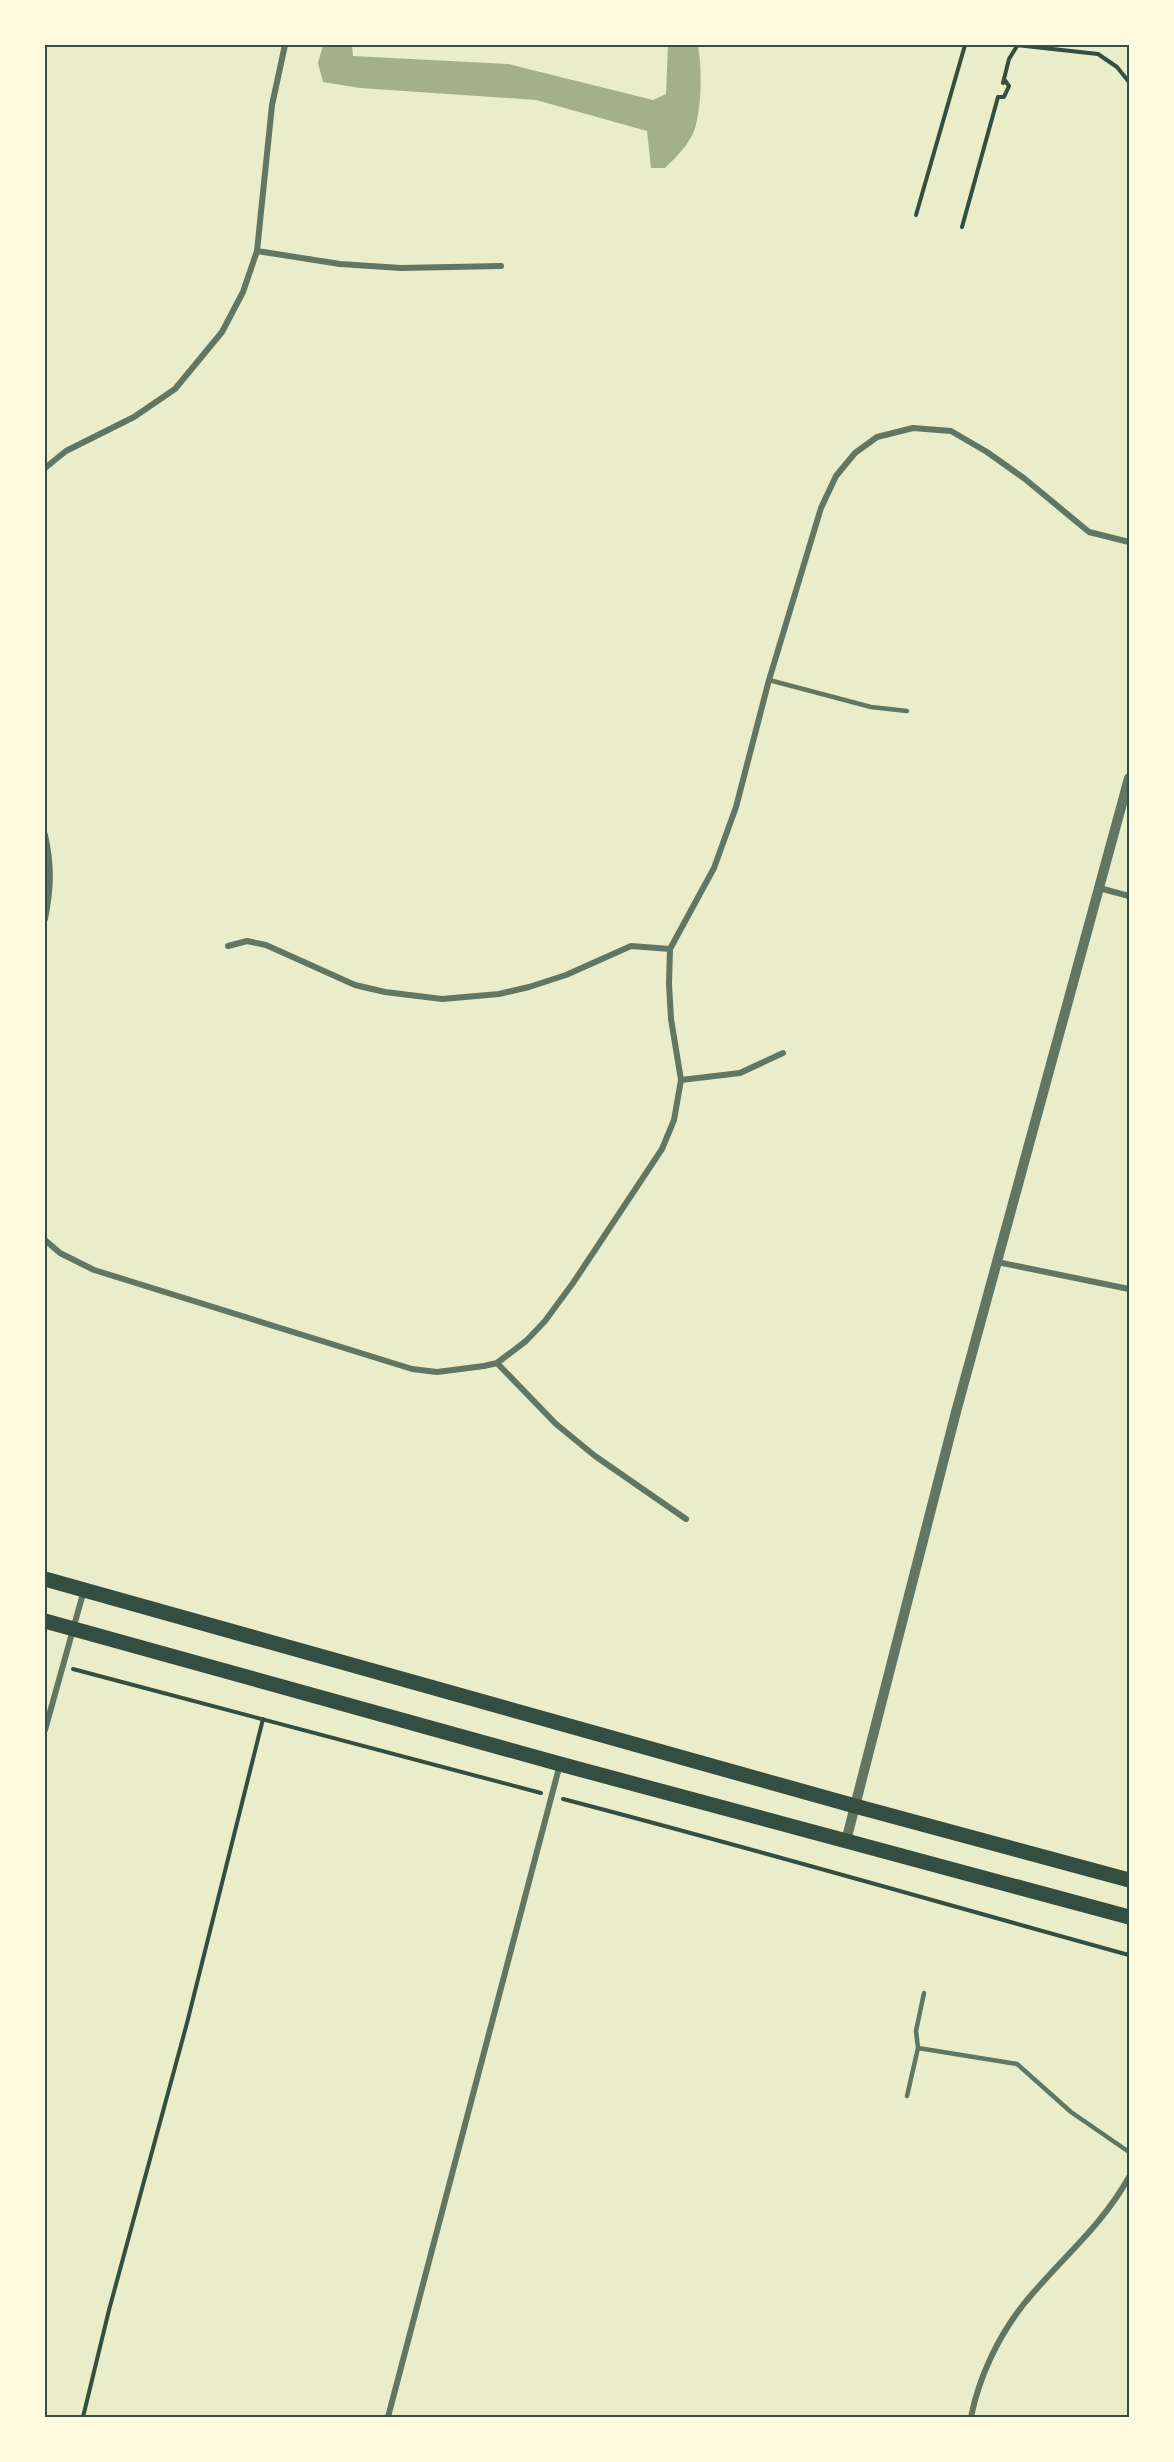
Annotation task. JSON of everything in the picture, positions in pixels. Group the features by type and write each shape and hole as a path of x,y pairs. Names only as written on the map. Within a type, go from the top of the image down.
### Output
{"main road":[{"path":"45,1579 855,1806 1129,1880"},
{"path":"45,1621 560,1764 1129,1917"}],"street":[{"path":"45,468 66,451 134,417 175,389 222,332 243,292 258,251 275,91 285,45"},
{"path":"258,251 339,264 401,268 501,266"},
{"path":"45,1240 60,1252 94,1270 412,1369 437,1372 497,1363 526,1341 545,1321 573,1283 662,1149 674,1120 681,1080 671,1019 670,949 683,921 714,868 736,807 769,680 821,508 836,476 855,453 877,437 913,428 951,431 987,452 1025,479 1089,531 1129,543"},
{"path":"846,1840 956,1412 1129,778"},
{"path":"45,835 51,862 51,888 45,919"},
{"path":"1099,888 1129,896"},
{"path":"228,946 247,941 266,945 355,985 385,992 442,999 499,994 529,987 566,975 631,946 670,949"},
{"path":"681,1080 740,1073 783,1053"},
{"path":"997,1262 1129,1290"},
{"path":"497,1363 525,1394 595,1456 686,1519"},
{"path":"45,1730 84,1590"},
{"path":"388,2417 560,1764"},
{"path":"972,2417 981,2381 1001,2337 1024,2304 1090,2233 1116,2199 1129,2177"}],"lane":[{"path":"769,680 871,707 907,711"},
{"path":"907,2096 918,2048 916,2031 924,1993"},
{"path":"918,2048 1017,2064 1071,2112 1129,2152"}],"path":[{"path":"916,215 965,45"},
{"path":"962,227 998,97 1004,97 1008,91 1009,86 1003,81 1009,59 1017,46 1063,48 1098,54 1117,67 1129,82"},
{"path":"64,1666 711,1838 1129,1955"},
{"path":"83,2417 109,2310 188,2023 263,1719"}],"shaded area":[{"path":"323,45 352,45 353,56 508,64 653,100 666,94 668,45 698,45 699,112 694,131 681,151 665,168 651,168 647,131 536,100 360,88 323,82 318,63"}]}
